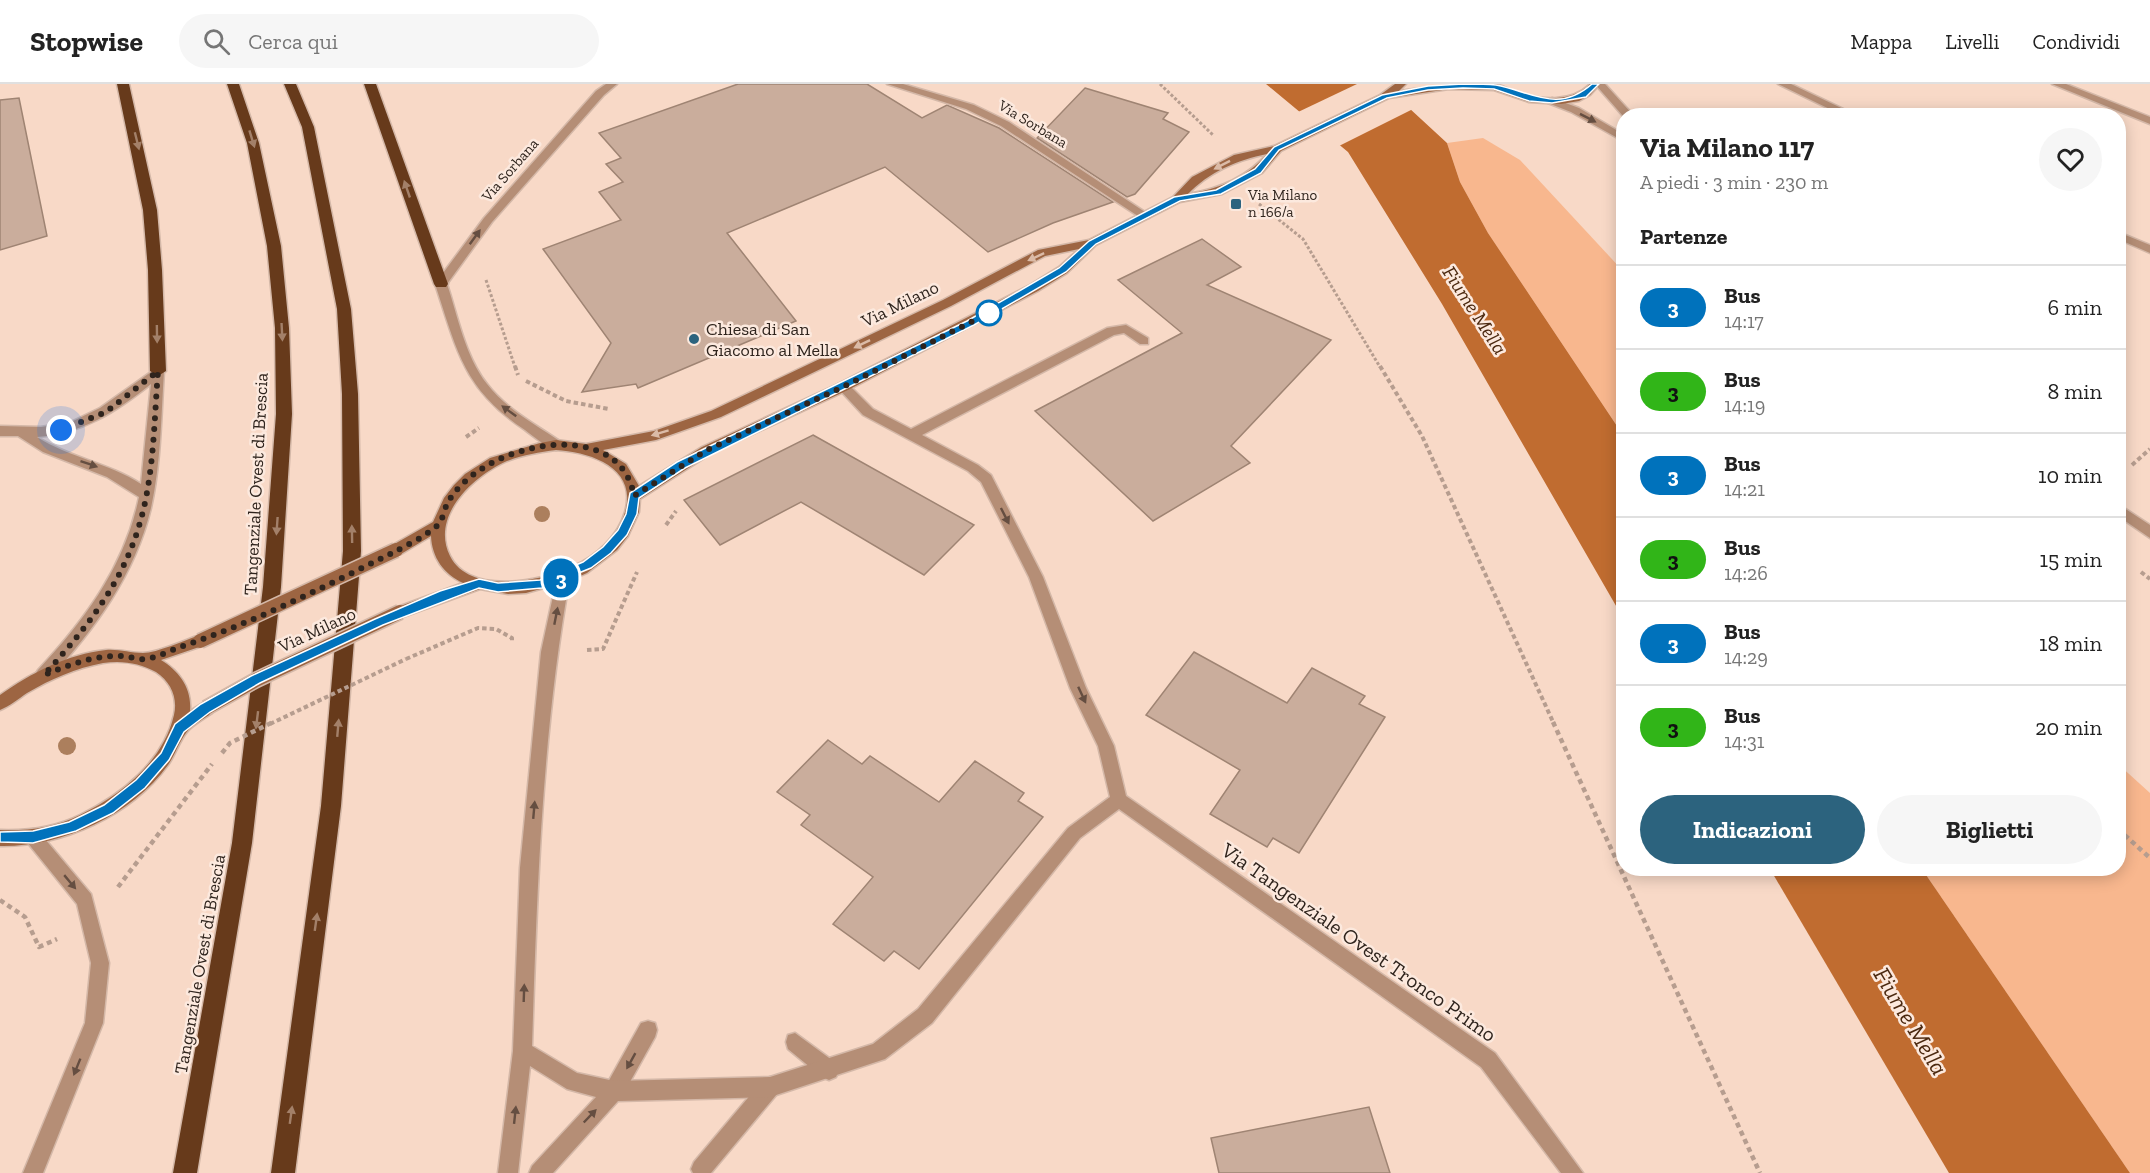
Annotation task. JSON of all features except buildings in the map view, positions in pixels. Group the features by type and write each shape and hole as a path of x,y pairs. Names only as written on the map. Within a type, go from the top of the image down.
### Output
{"highway":[{"path":"123,84 140,151 150,208 156,266 158,371"},
{"name":"Tangenziale Ovest di Brescia","path":"185,1173 242,843 273,587 284,414 282,328 274,246 254,143 233,84"},
{"path":"283,1173 332,806 352,551 350,394 344,309 308,127 290,84"},
{"path":"370,84 441,284"}],"main road":[{"name":"Via Milano","path":"1177,199 1196,179 1239,157 1276,148 1384,97 1401,84"},
{"path":"1493,85 1521,97 1552,101 1583,95 1595,84"},
{"name":"Via Milano","path":"1384,97 1428,88 1493,85"},
{"name":"Via Milano","path":"589,448 656,435 716,414 937,308 1042,254 1092,243 1177,199 1218,192 1258,171 1276,148"},
{"name":"Via Milano","path":"634,496 707,450 843,387 1034,288 1063,270 1092,243"},
{"name":"Via Milano","path":"556,445 589,448 608,455 622,466 631,480 634,496 631,514 623,532 594,560 563,577 520,587 479,583 459,574 445,560 438,544 439,525 448,501 468,479 494,461 525,450 556,445"},
{"name":"Via Milano","path":"144,659 200,641 396,550 439,525"},
{"name":"Via Milano","path":"180,728 206,708 256,680 400,612 479,583"},
{"name":"Via Milano","path":"0,703 44,675 70,664 97,658 122,656 144,659 162,666 174,678 181,692 183,709 180,728 159,764 141,784 108,809 71,827 33,837 0,838"}],"street":[{"name":"Via Sorbana","path":"441,284 488,220 600,93 612,84"},
{"name":"Via Sorbana","path":"892,84 970,107 1005,124 1145,216"},
{"path":"1600,84 1622,108"},
{"path":"1783,84 1836,108"},
{"path":"2057,84 2117,108"},
{"path":"1552,101 1575,110 1616,134"},
{"path":"2126,111 2150,121"},
{"path":"2126,238 2150,249"},
{"path":"441,284 468,362 483,388 507,410 556,445"},
{"path":"910,435 1111,331 1126,329 1144,341"},
{"path":"0,431 19,430 39,433 84,422 106,412 158,371"},
{"path":"44,675 68,649 107,596 127,560 139,525 146,494 152,454 158,371"},
{"path":"522,1051 574,1082 614,1091 770,1087 829,1070 878,1052 925,1016 1074,833 1119,800 1106,746 1078,688 1036,577 986,479 973,468 868,412 843,387"},
{"path":"19,430 32,442 50,451 107,471 146,494"},
{"path":"2126,515 2150,533"},
{"path":"508,1173 522,1051 530,857 549,652 563,577"},
{"name":"Via Tangenziale Ovest Tronco Primo","path":"1119,800 1488,1060 1573,1173"},
{"path":"33,837 85,900 100,963 94,1023 33,1173"},
{"path":"539,1173 614,1091 648,1030"},
{"path":"795,1042 829,1070"},
{"path":"701,1169 770,1087"}],"path":[{"path":"1160,84 1193,118 1239,157"},
{"path":"1256,199 1261,207 1303,239 1422,436 1616,859"},
{"path":"483,273 518,375 540,390 566,401 612,410"},
{"path":"2132,465 2150,449"},
{"path":"2141,572 2150,579"},
{"path":"0,900 25,917 39,947 90,923 230,743 406,659"},
{"path":"2126,835 2147,851 2150,858"},
{"path":"1624,876 1760,1173"}],"shaded area":[{"path":"1483,138 1520,160 1616,263 1616,425 1488,233 1460,182 1447,143"},
{"path":"2126,771 2150,793 2150,1173 2130,1173 1927,876 2126,876"}],"water":[{"name":"Fiume Mella","path":"1266,84 1383,84 1447,143 1460,182 1488,233 1616,425 1616,606 1442,304 1348,152"},
{"name":"Fiume Mella","path":"1774,876 1927,876 2130,1173 1949,1173"}],"pier":[{"path":"1357,84 1388,84 1415,108 1337,147 1296,113"}],"bus line":[{"name":"3","path":"0,838 33,837 71,827 108,809 141,784 165,757 180,728 206,708 256,680 400,612 479,583 498,587 542,584 587,565 607,550 623,532 631,514 634,496 681,465 707,450 843,387 971,323 1063,270 1092,243 1177,199 1218,192 1258,171 1276,148 1384,97 1406,92 1463,86 1495,87 1531,100 1552,101 1583,95 1595,84"}],"place":[{"name":"Via Milano n 166/a","path":"1236,204"},
{"name":"Chiesa di San Giacomo al Mella","path":"694,339"}],"route":[{"path":"61,430 106,412 158,371 152,454 146,494 139,525 127,560 89,623 44,675 70,664 97,658 122,656 144,659 200,641 243,623 396,550 428,532 439,525 448,501 468,479 494,461 525,450 573,445 608,455 622,466 631,480 634,496 707,450 843,387 989,313"}]}
